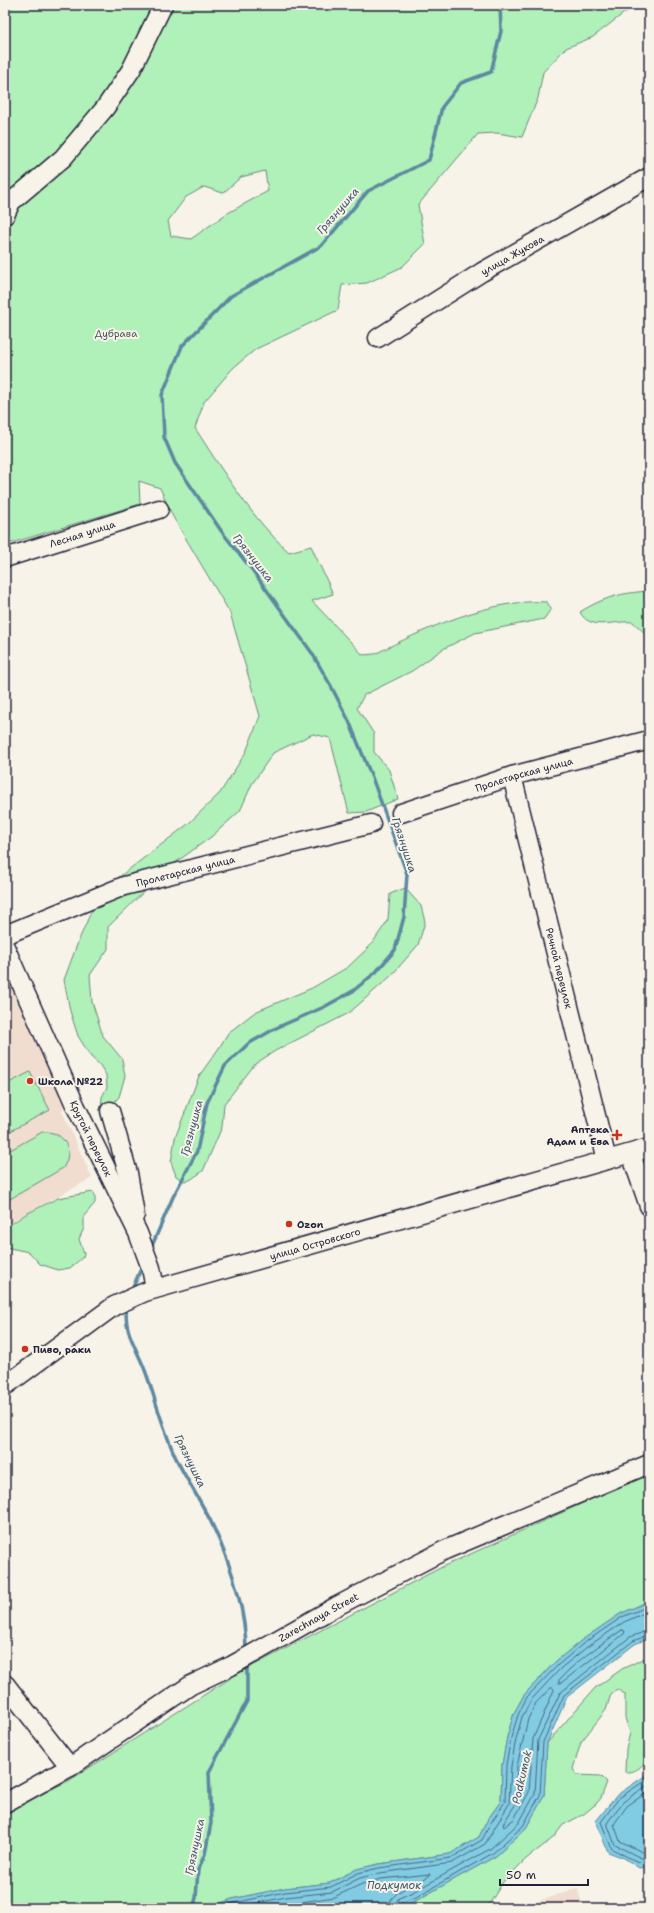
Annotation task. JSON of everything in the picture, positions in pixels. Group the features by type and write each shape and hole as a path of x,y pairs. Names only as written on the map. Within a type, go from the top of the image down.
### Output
{"street":[{"path":"5,215 11,202 63,158 105,108 131,70 164,5"},
{"name":"улица Жукова","path":"378,338 482,272 649,177"},
{"name":"Лесная улица","path":"5,558 159,509"},
{"name":"Пролетарская улица","path":"401,813 512,776 649,740"},
{"name":"Речной переулок","path":"512,776 607,1160"},
{"name":"Пролетарская улица","path":"5,935 124,886 371,824"},
{"name":"Крутой переулок","path":"5,947 76,1107 138,1233 151,1268 150,1290"},
{"path":"110,1112 128,1173 138,1233"},
{"name":"улица Островского","path":"5,1386 114,1306 150,1290 649,1148"},
{"path":"631,1154 649,1206"},
{"name":"Zarechnaya Street","path":"5,1803 70,1767 191,1685 239,1661 336,1606 445,1550 649,1464"},
{"path":"5,1684 70,1767"}],"shaded area":[{"name":"Школа №22","path":"5,970 28,1027 40,1048 65,1103 62,1111 92,1178 5,1225"},
{"path":"577,1888 584,1908 519,1908"}],"green space":[{"name":"Дубрава","path":"5,5 637,5 593,37 566,48 543,72 538,98 522,137 497,133 478,134 418,205 425,244 402,267 367,283 342,285 338,310 256,349 233,368 204,402 195,428 239,494 276,539 289,552 311,546 333,594 312,601 363,655 375,654 436,626 481,610 526,602 547,602 551,609 544,619 475,633 443,649 412,671 364,695 357,708 374,734 374,752 389,770 398,799 366,812 349,813 330,738 313,734 273,753 252,784 240,811 211,837 168,868 108,927 108,949 90,975 92,1002 103,1036 122,1059 125,1076 119,1097 104,1113 101,1109 102,1097 107,1087 106,1075 99,1064 91,1057 78,1036 70,1011 64,980 78,942 91,912 119,877 188,824 220,793 246,752 260,716 230,613 173,517 160,488 139,481 140,504 5,545","holes":["265,171 268,191 226,214 191,239 171,236 168,221 186,197 204,187 223,193 241,177"]},
{"path":"649,591 649,637 633,622 604,624 590,622 584,618 580,612 605,599 630,593"},
{"path":"405,888 421,906 425,922 418,945 391,976 349,1013 275,1051 255,1064 224,1104 222,1127 203,1171 190,1180 183,1181 176,1176 171,1162 175,1138 199,1076 228,1033 255,1012 312,988 348,967 371,945 384,926 388,919 390,894"},
{"path":"30,1072 50,1110 5,1134 5,1085"},
{"path":"42,1132 56,1134 65,1142 68,1154 63,1168 5,1202 5,1153"},
{"path":"93,1192 95,1195 95,1203 84,1216 84,1228 79,1239 84,1254 83,1257 70,1268 58,1270 40,1264 29,1252 5,1247 5,1228 26,1214 58,1198"},
{"path":"649,1473 649,1601 620,1614 582,1640 555,1662 524,1695 514,1713 507,1737 502,1765 501,1801 488,1819 479,1837 450,1854 379,1864 357,1869 330,1883 285,1888 232,1899 207,1908 5,1908 5,1812 70,1780 237,1674 442,1567"},
{"path":"649,1656 650,1691 645,1717 649,1728 650,1743 647,1758 643,1764 633,1771 625,1772 626,1749 630,1733 625,1718 625,1694 617,1689 611,1694 606,1710 581,1742 573,1769 577,1775 601,1776 607,1782 601,1798 596,1804 584,1814 563,1825 553,1838 526,1859 503,1882 490,1903 481,1908 399,1908 417,1900 496,1856 526,1828 544,1796 547,1743 595,1688 622,1669"}],"water":[{"name":"Подкумок","path":"649,1601 649,1638 635,1644 567,1697 547,1743 544,1796 526,1828 496,1856 417,1900 399,1908 207,1908 232,1899 285,1888 330,1883 357,1869 379,1864 450,1854 479,1837 488,1819 501,1801 502,1765 507,1737 514,1713 524,1695 555,1662 582,1640 620,1614"},
{"path":"649,1773 649,1867 639,1868 624,1858 608,1852 596,1821 617,1795"}],"waterway":[{"name":"Грязнушка","path":"151,1248 173,1197 197,1151 207,1103 225,1066 248,1044 276,1028 324,1007 353,991 376,972 395,950 404,917 407,874 373,780 349,721 331,686 312,653 253,571 222,532 175,463 164,437 162,395 182,346 231,296 321,246 368,191 429,160 442,107 461,83 491,72 501,31 500,5"},
{"name":"Грязнушка","path":"543,5 546,7 551,5"},
{"name":"Грязнушка","path":"131,1292 143,1264"},
{"name":"Грязнушка","path":"127,1307 126,1316 129,1332 146,1373 171,1446 179,1465 204,1508 226,1556 240,1603 246,1651"},
{"name":"Грязнушка","path":"193,1908 196,1898 198,1870 205,1854 211,1823 209,1772 247,1701 247,1663"}],"place":[{"name":"Школа №22","path":"30,1081"},
{"name":"Аптека Адам и Ева","path":"617,1135"},
{"name":"Ozon","path":"289,1224"},
{"name":"Пиво, раки","path":"25,1349"}],"water label":[{"name":"Podkumok","path":"522,1777"}]}
